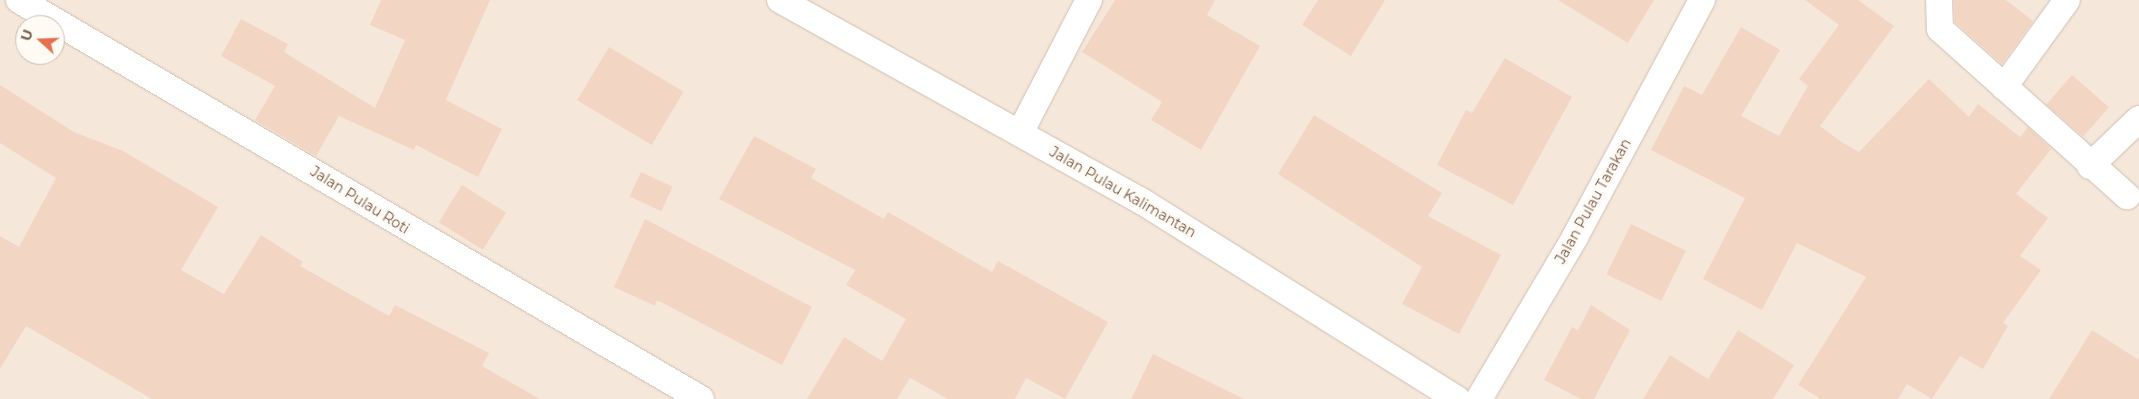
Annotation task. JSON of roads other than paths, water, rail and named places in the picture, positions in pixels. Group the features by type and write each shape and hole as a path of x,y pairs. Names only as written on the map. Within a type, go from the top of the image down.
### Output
{"street":[{"name":"Jalan Pulau Roti","path":"19,0 701,399"},
{"name":"Jalan Pulau Kalimantan","path":"780,0 1020,133 1279,284 1457,399"},
{"path":"1020,133 1089,0"},
{"name":"Jalan Pulau Tarakan","path":"1479,399 1575,237 1702,0"},
{"path":"1939,0 1940,29 2090,166 2127,196"},
{"path":"2004,87 2068,0"},
{"path":"2090,166 2139,119"}]}
